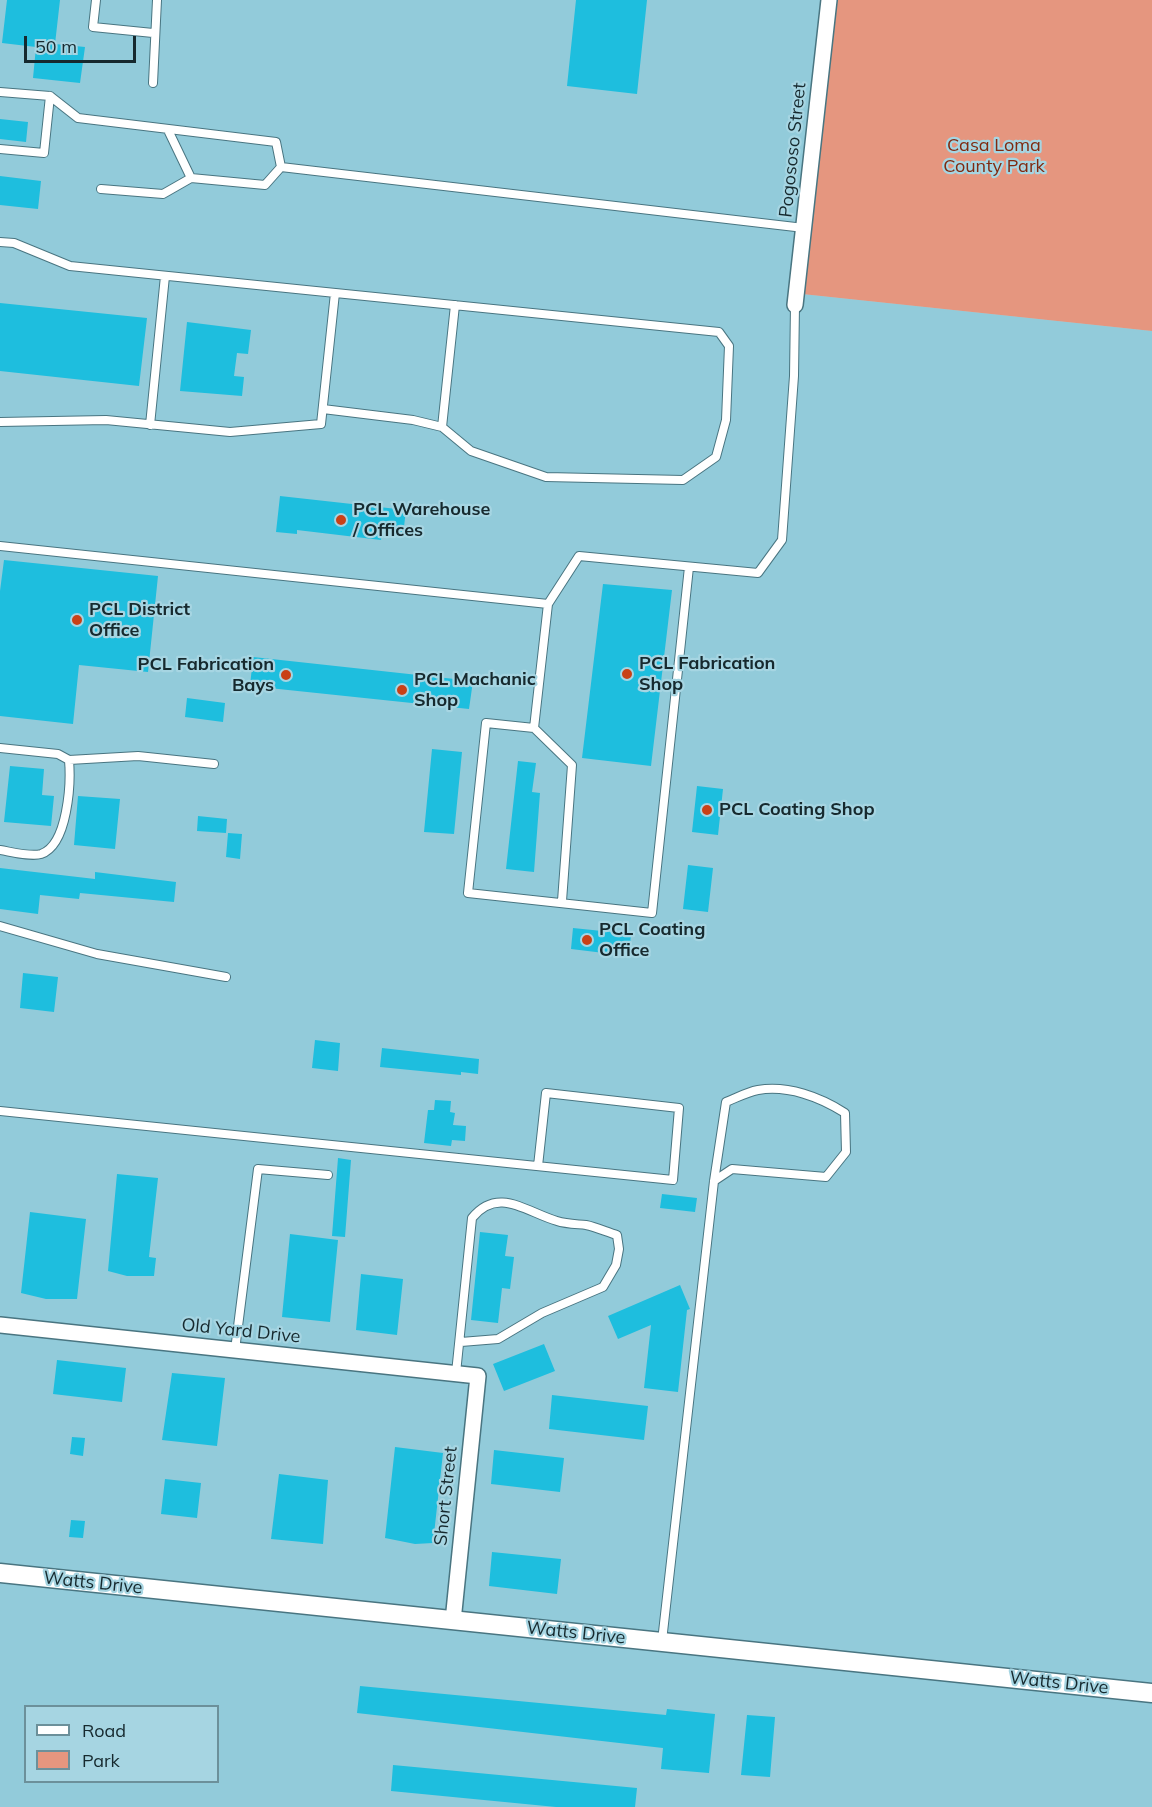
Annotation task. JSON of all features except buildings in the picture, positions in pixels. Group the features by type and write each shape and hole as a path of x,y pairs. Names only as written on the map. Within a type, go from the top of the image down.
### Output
{"street":[{"name":"Pogososo Street","path":"795,305 829,0"},
{"name":"Old Yard Drive","path":"0,1325 478,1376"},
{"name":"Short Street","path":"453,1621 478,1376"},
{"name":"Watts Drive","path":"0,1574 1152,1693"}],"lane":[{"path":"96,0 93,27 153,33"},
{"path":"153,82 153,33 157,0"},
{"path":"0,92 50,96 78,118 276,142 281,167"},
{"path":"0,149 44,153 50,96"},
{"path":"168,130 191,178"},
{"path":"281,167 804,228"},
{"path":"100,189 163,194 191,178 264,185 281,167"},
{"path":"0,242 14,243 70,266 719,332 729,346 726,420 716,457 682,480 546,477 471,452 442,427 412,420 323,410"},
{"path":"150,425 165,276"},
{"path":"0,422 106,420 230,432 321,424 335,293"},
{"path":"442,427 455,305"},
{"path":"534,728 548,603 579,556 758,573 782,540 794,376 795,305"},
{"path":"0,546 548,603"},
{"path":"562,902 572,765 534,728 486,723 468,893 652,913 689,567"},
{"path":"0,748 58,754 69,760 138,756 214,764"},
{"path":"0,850 40,855 51,849 64,816 71,783 69,760"},
{"path":"0,926 97,954 226,977"},
{"path":"662,1642 714,1181 726,1102 758,1090 790,1091 824,1099 845,1113 846,1152 826,1178 732,1169 714,1181"},
{"path":"0,1111 673,1180 679,1108 546,1093 538,1166"},
{"path":"235,1350 258,1169 328,1175"},
{"path":"456,1373 472,1218 481,1207 496,1202 512,1203 558,1222 588,1226 617,1235 619,1249 616,1265 603,1287 542,1312 498,1339 461,1342"}],"shaded area":[{"path":"0,0 832,0 802,294 1152,331 1152,1807 0,1807"}],"green space":[{"name":"Casa Loma County Park","path":"832,0 1152,0 1152,331 802,294"}],"place":[{"name":"PCL Warehouse / Offices","path":"341,520"},
{"name":"PCL District Office","path":"77,620"},
{"name":"PCL Fabrication Shop","path":"627,674"},
{"name":"PCL Fabrication Bays","path":"286,675"},
{"name":"PCL Machanic Shop","path":"402,690"},
{"name":"PCL Coating Shop","path":"707,810"},
{"name":"PCL Coating Office","path":"587,940"}]}
